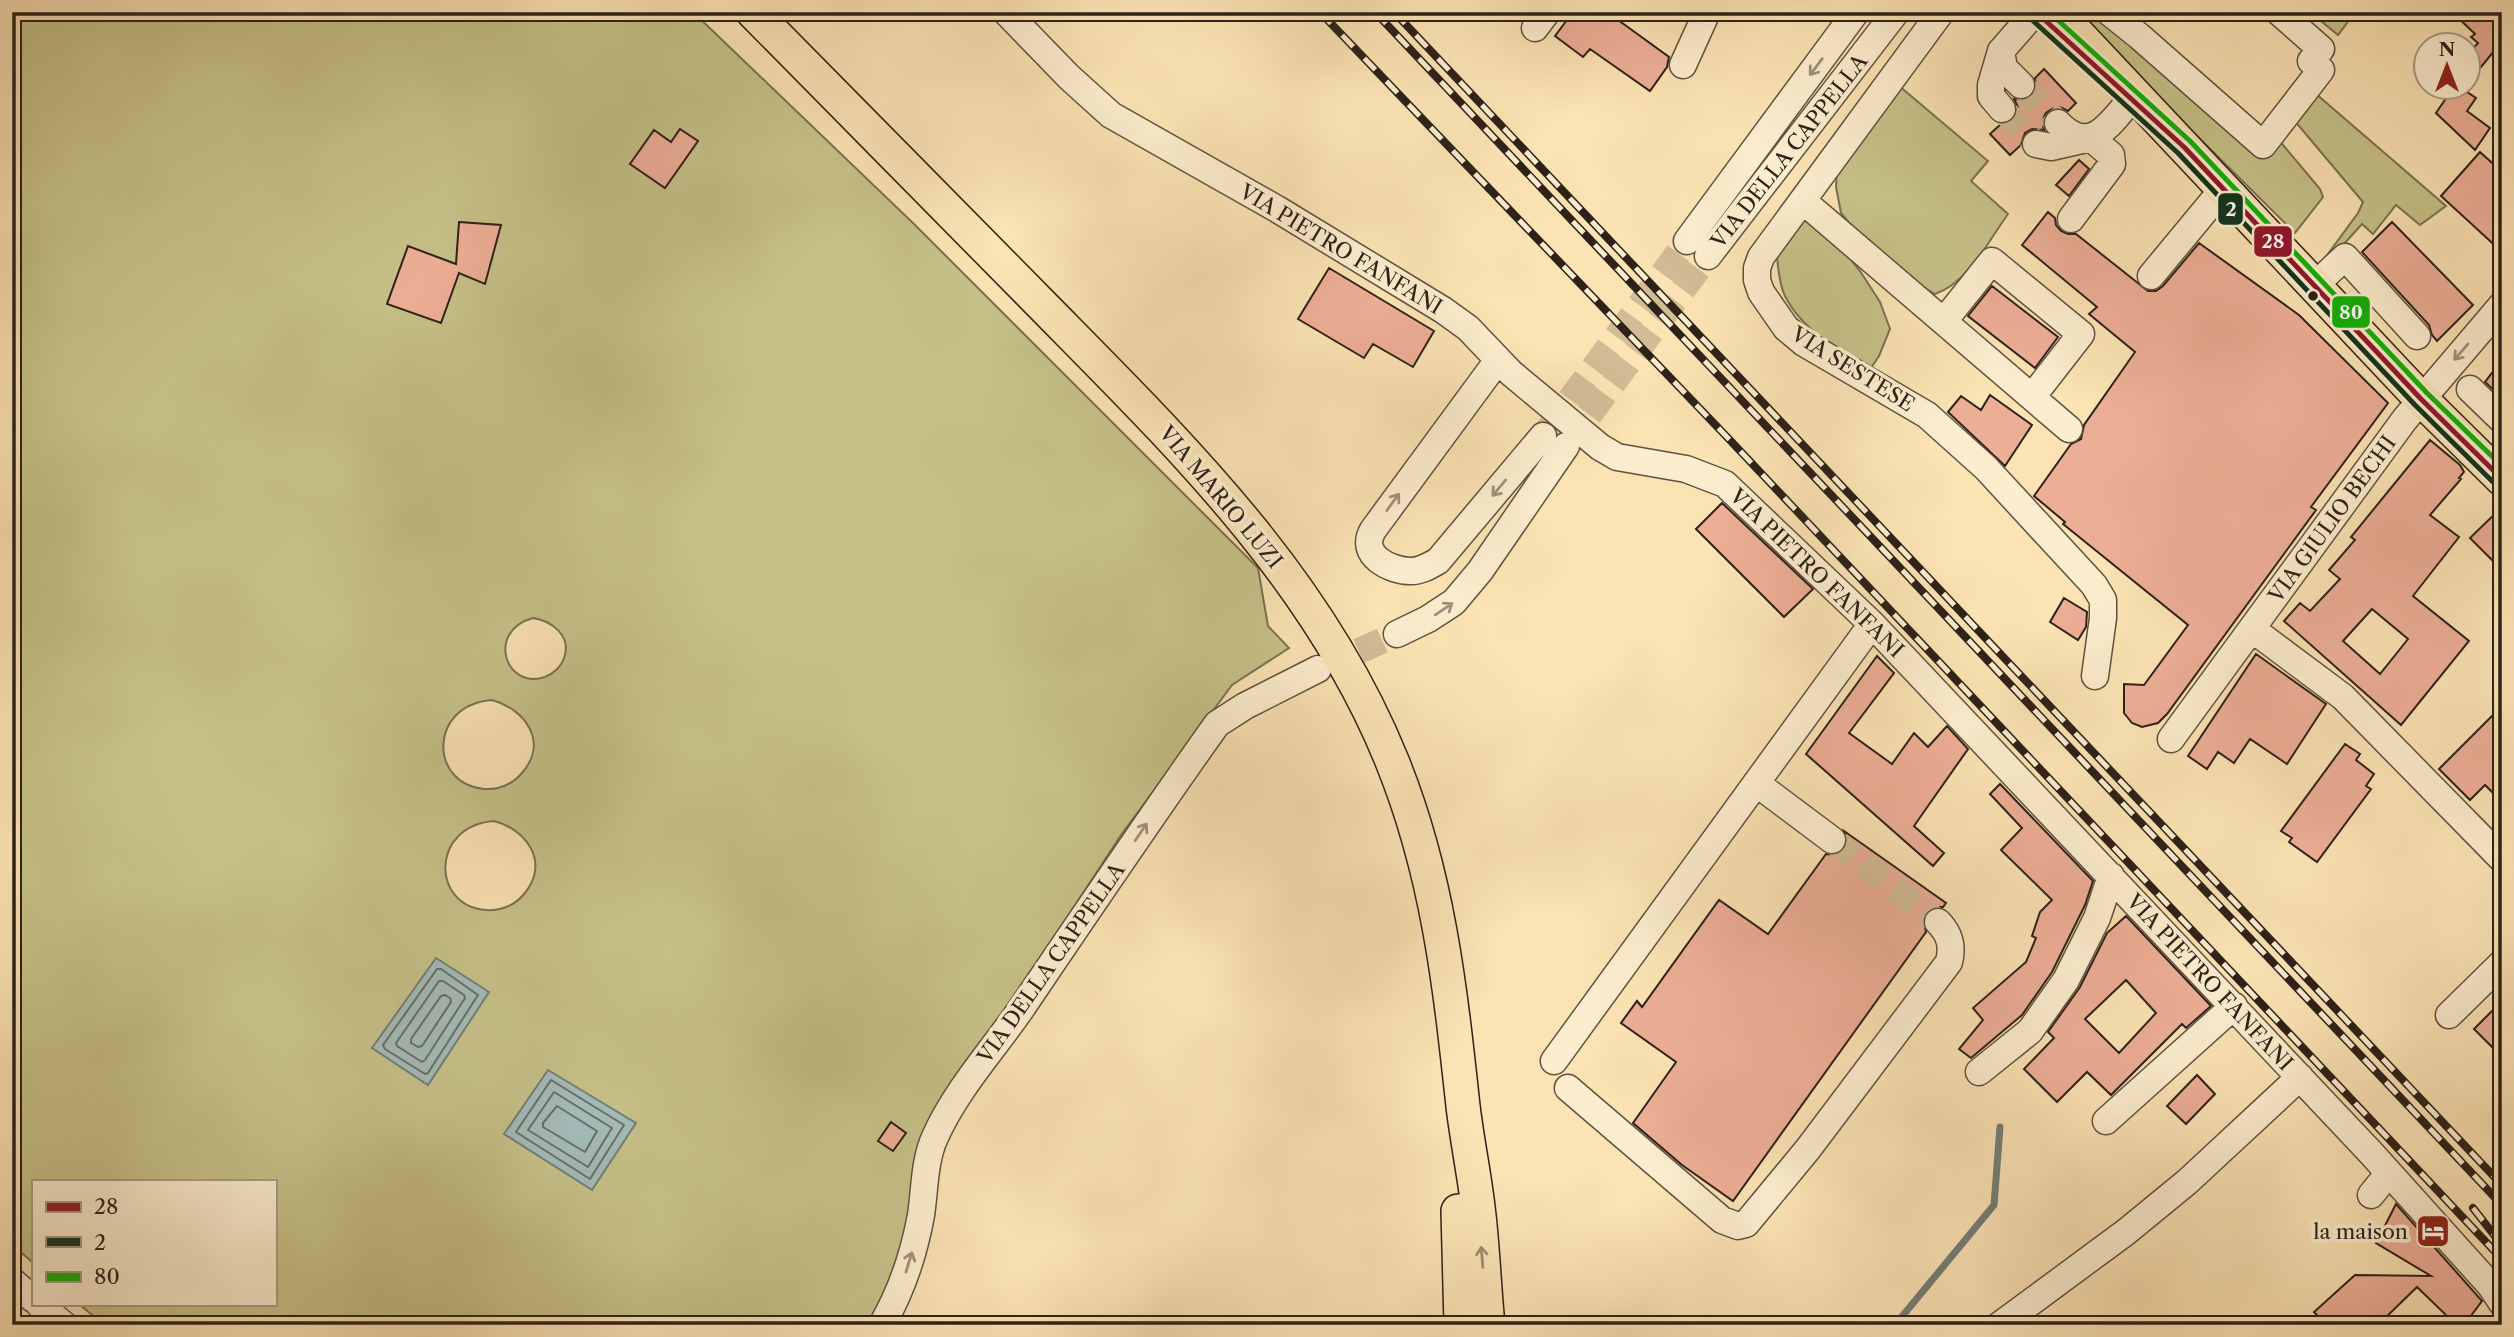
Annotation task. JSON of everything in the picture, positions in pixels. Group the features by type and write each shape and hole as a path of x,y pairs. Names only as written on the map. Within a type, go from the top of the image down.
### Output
{"main road":[{"name":"VIA MARIO LUZI","path":"753,12 1133,397 1220,490 1275,558 1319,621 1373,718 1393,763 1424,855 1446,957 1479,1210 1488,1325"},
{"path":"2035,12 2133,97 2184,147 2421,399 2502,479"},
{"path":"2057,12 2133,97"},
{"name":"VIA MARIO LUZI","path":"1461,1325 1458,1204 1464,1111"}],"street":[{"name":"VIA PIETRO FANFANI","path":"1006,12 1111,115 1277,209 1443,310 1468,328 1498,360 1601,447 1617,457 1686,468 1725,484 1872,624 2300,1077 2490,1285 2502,1303"},
{"path":"1683,65 1707,12"},
{"name":"VIA DELLA CAPPELLA","path":"1856,12 1697,248 1896,12"},
{"name":"VIA SESTESE","path":"1941,12 1761,257 1757,280 1765,299 1786,328 1804,343 1927,415 1986,468 2089,578 2103,600 2095,676"},
{"path":"2002,109 1991,96 1991,85 2001,51 2035,12"},
{"path":"2109,12 2263,145 2321,70 2311,61 2321,49 2279,12"},
{"path":"2001,51 2004,68 2021,85"},
{"path":"2036,144 2051,147 2089,138 2101,131 2133,97"},
{"path":"2058,123 2073,135 2089,138 2111,155 2112,164 2071,219"},
{"path":"2151,276 2223,188"},
{"path":"1803,201 2069,429"},
{"path":"2315,285 2345,257 2417,336"},
{"path":"1944,321 1992,261 2081,334 2032,397"},
{"name":"VIA GIULIO BECHI","path":"2171,739 2421,399 2502,306"},
{"path":"1397,634 1428,620 1454,602 1480,571 1554,441 1438,561 1413,571 1400,570 1378,560 1371,552 1369,544 1373,530 1498,360"},
{"path":"2470,389 2502,421"},
{"path":"1554,1061 1872,624"},
{"path":"2252,629 2343,697 2502,859"},
{"name":"VIA DELLA CAPPELLA","path":"882,1325 895,1302 914,1247 934,1138 953,1103 1217,724 1245,706 1318,669"},
{"path":"1756,783 1832,840"},
{"path":"1979,1072 2030,1031 2066,980 2097,918 2111,876"},
{"path":"1569,1088 1722,1220 1738,1226 1746,1224 1808,1149 1950,962 1949,936 1938,922"},
{"path":"2449,1015 2502,963"},
{"path":"2106,1121 2234,1006"},
{"path":"2000,1325 2126,1232 2177,1190 2300,1077"},
{"path":"2371,1195 2388,1174"},
{"path":"12,1281 32,1298"},
{"path":"41,1306 64,1325"}],"shaded area":[{"path":"12,12 693,12 914,224 1258,568 1268,626 1289,648 1232,685 1121,835 922,1140 913,1167 911,1226 872,1325 104,1325 81,1306 276,1306 276,1180 32,1180 32,1262 12,1244","holes":["533,618 559,631 566,650 563,661 554,672 545,677 531,679 520,675 511,667 506,657 506,646 509,635 518,625","492,700 504,704 523,719 530,728 533,750 530,761 518,777 505,786 484,789 466,784 453,774 445,760 443,744 447,729 456,715 471,705","494,821 506,825 525,840 532,850 535,871 532,883 516,902 497,910 486,910 468,905 455,895 447,881 445,866 449,850 458,836 473,826"]},
{"path":"2072,12 2109,12 2263,145 2273,133 2320,189 2323,197 2295,233"},
{"path":"2310,12 2340,12 2350,19 2338,35"},
{"path":"1898,85 1988,161 1971,181 2008,214 1968,271 1958,281 1935,294 1903,275 1868,246 1841,213 1836,187 1837,168"},
{"path":"2308,87 2446,206 2420,225 2396,205 2373,234 2362,224 2326,264 2322,262 2363,202 2288,113"},
{"path":"1804,214 1831,235 1860,271 1880,302 1890,329 1871,368 1834,347 1811,329 1785,296 1776,248"}],"water":[{"path":"436,958 489,992 428,1085 372,1048"},
{"path":"548,1070 636,1123 592,1190 504,1134"}],"building":[{"path":"1573,12 1607,12 1669,57 1667,67 1650,91 1590,49 1583,57 1555,36"},
{"path":"2452,12 2502,12 2502,58 2494,51 2482,66 2482,32 2473,32"},
{"path":"2044,69 2076,103 2068,111 2060,107 2046,113 2042,121 2044,130 2032,129 2025,133 2021,145 2010,155 1990,134 2001,124 2013,121 2018,107 2014,99 2032,97 2036,88 2035,78"},
{"path":"2443,102 2473,102 2467,111 2490,128 2475,150 2436,113"},
{"path":"680,129 698,141 665,188 630,164 654,130 671,142"},
{"path":"2480,152 2502,172 2502,252 2441,196"},
{"path":"2079,160 2089,169 2069,196 2056,185"},
{"path":"2048,212 2055,218 2061,231 2076,234 2148,291 2156,291 2163,286 2199,243 2299,315 2388,403 2311,507 2316,510 2167,714 2158,723 2142,727 2132,723 2124,713 2124,684 2144,685 2188,625 2063,524 2065,522 2034,496 2071,444 2081,439 2084,425 2135,352 2089,314 2097,307 2022,245"},
{"path":"459,222 501,225 485,284 459,273 441,323 387,304 408,246 456,264"},
{"path":"2392,222 2473,305 2437,341 2429,325 2362,252"},
{"path":"1329,268 1434,331 1413,367 1373,344 1364,358 1298,319"},
{"path":"1992,286 2058,337 2035,368 1968,316"},
{"path":"2502,360 2502,398 2485,382"},
{"path":"1990,395 2032,425 2005,466 1948,412 1961,396 1981,410"},
{"path":"2430,440 2460,465 2464,472 2459,478 2461,479 2430,515 2459,537 2413,596 2469,641 2401,725 2284,621 2300,603 2310,611 2340,579 2329,570 2355,540 2351,537","holes":["2372,609 2408,639 2380,674 2343,641"]},
{"path":"1722,503 1813,589 1784,617 1696,529"},
{"path":"2502,507 2502,570 2470,538"},
{"path":"2064,598 2087,612 2086,627 2078,640 2050,622"},
{"path":"2256,654 2326,704 2287,764 2250,739 2234,763 2218,752 2207,769 2188,756"},
{"path":"1877,656 1894,673 1849,733 1892,764 1914,733 1928,747 1947,726 1968,749 1914,826 1944,853 1933,866 1806,754"},
{"path":"2502,706 2502,802 2485,785 2470,800 2439,769"},
{"path":"2345,744 2360,754 2356,760 2374,774 2366,786 2371,789 2317,862 2289,842 2292,838 2281,831"},
{"path":"2000,784 2093,881 2085,905 2052,972 2022,1015 1971,1058 1959,1049 1983,1020 1973,1008 2026,962 2036,938 2032,936 2040,912 2052,900 2001,850 2022,828 1990,794"},
{"path":"1844,831 1946,903 1943,907 1934,907 1927,911 1923,918 1926,932 1733,1201 1682,1165 1633,1123 1676,1062 1621,1023 1637,1001 1642,1007 1719,900 1768,934 1826,854 1838,855 1845,849 1848,841"},
{"path":"2126,916 2211,1006 2186,1028 2182,1024 2111,1095 2087,1072 2057,1102 2024,1069 2054,1038 2048,1032 2080,987 2107,933","holes":["2126,980 2156,1013 2119,1053 2085,1019"]},
{"path":"2502,1001 2502,1057 2474,1029"},
{"path":"2197,1075 2215,1094 2186,1124 2167,1106"},
{"path":"891,1122 906,1133 893,1151 878,1141"},
{"path":"2396,1204 2482,1301 2464,1325 2438,1325 2446,1315 2417,1287 2378,1325 2326,1325 2314,1312 2355,1275 2431,1276 2376,1243"}],"waterway":[{"path":"1895,1325 1994,1205 2000,1127"}],"tunnel":[{"path":"2021,85 2058,123"},
{"path":"2002,109 2036,144"},
{"path":"1547,431 1687,241"},
{"path":"1566,446 1708,256"},
{"path":"1323,667 1397,634"},
{"path":"1832,840 1938,922"}],"railway":[{"path":"1320,12 1727,437 2502,1259"},
{"path":"1375,12 2502,1205"},
{"path":"1394,12 2502,1185"},
{"path":"2473,1208 2502,1245"}],"transit line":[{"name":"28","path":"2036,12 2184,147 2421,399 2502,479"},
{"name":"80","path":"2049,12 2190,141 2427,393 2502,466"},
{"name":"2","path":"2030,18 2178,153 2415,405 2496,485"}],"place":[{"name":"la maison","path":"2433,1231"}]}
